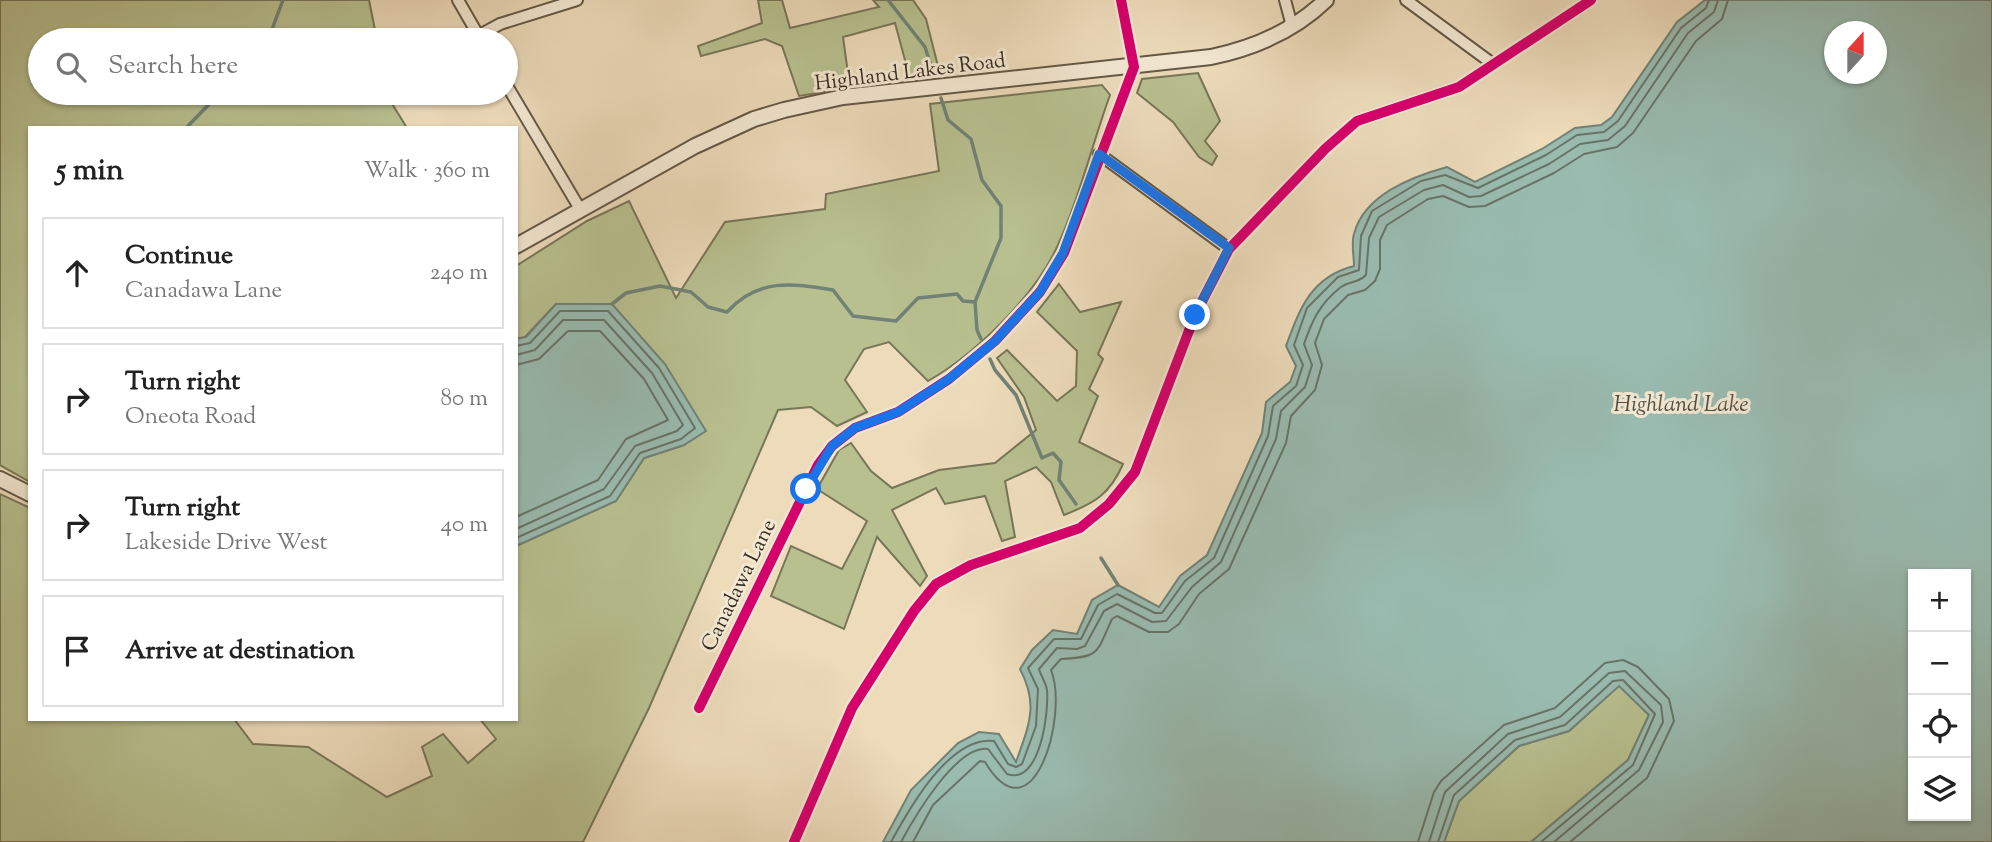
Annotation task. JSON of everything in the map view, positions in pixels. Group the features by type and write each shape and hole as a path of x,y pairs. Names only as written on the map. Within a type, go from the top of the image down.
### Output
{"street":[{"path":"458,0 473,28"},
{"path":"494,28 577,0"},
{"path":"1121,0 1134,67"},
{"path":"1285,0 1292,26"},
{"name":"Highland Lakes Road","path":"518,245 695,146 754,119 843,97 1134,67 1235,52 1258,44 1292,26 1326,0"},
{"path":"1406,0 1493,64"},
{"path":"794,842 852,708 914,611 936,584 971,565 1080,528 1122,491 1135,472 1204,294 1229,248 1325,149 1357,121 1459,87 1591,0"},
{"name":"Canadawa Lane","path":"699,708 825,455 832,446 855,428 898,412 949,379 995,341 1040,292 1063,253 1134,67"},
{"path":"518,104 580,209"},
{"path":"1099,154 1229,248"},
{"path":"0,479 28,493"}],"green space":[{"path":"0,0 369,0 375,28 28,28 28,105 393,105 406,126 28,126 28,481 0,465"},
{"path":"758,0 782,0 790,28 879,7 873,0 913,0 926,19 940,74 909,75 895,23 843,37 850,88 799,96 782,46 765,39 701,56 698,46 762,23"},
{"path":"1198,73 1220,121 1205,141 1217,156 1212,165 1199,157 1173,122 1137,93 1142,79"},
{"path":"1102,85 1110,95 1079,191 1057,247 1034,285 1002,323 964,356 928,381 889,342 864,349 845,380 867,412 837,426 811,407 778,410 649,708 583,842 0,842 0,494 28,507 28,721 236,721 253,744 308,747 387,797 432,776 422,747 443,734 468,763 496,739 482,721 518,721 518,545 616,501 644,458 684,445 556,304 525,337 518,339 518,265 587,221 629,201 676,298 725,222 825,209 826,194 939,171 930,104"},
{"path":"1059,284 1080,312 1121,302 1098,354 1103,359 1089,389 1098,396 1079,442 1123,464 1107,490 1093,502 1064,515 1051,482 1036,467 1005,481 1015,537 1002,541 985,496 945,504 936,488 892,510 927,576 920,586 877,537 844,629 771,596 791,546 842,569 867,521 817,489 839,450 851,443 871,471 892,488 939,470 995,463 1036,430 1024,397 997,358 1007,350 1057,401 1076,386 1077,351 1037,312"},
{"path":"1619,685 1649,715 1628,760 1531,842 1444,842 1459,801 1519,746 1569,731"}],"water":[{"name":"Highland Lake","path":"1705,0 1992,0 1992,842 1531,842 1628,760 1649,715 1619,686 1569,731 1519,746 1459,801 1444,842 883,842 911,790 958,743 979,732 999,734 1016,762 1028,726 1031,704 1020,669 1032,650 1053,630 1077,634 1092,600 1118,585 1159,607 1180,576 1207,555 1262,433 1266,402 1290,382 1296,366 1286,346 1296,319 1317,286 1339,271 1354,266 1353,238 1359,220 1378,198 1404,182 1447,167 1475,182 1542,149 1575,128 1601,125 1612,117 1677,22"},
{"path":"556,304 612,304 665,364 706,431 684,445 644,458 616,501 518,545 518,339 526,337"}],"waterway":[{"path":"272,28 283,0"},
{"path":"888,0 925,47 934,76"},
{"path":"941,98 948,120 971,139 982,180 1001,206 1001,238 975,302 977,330 981,339"},
{"path":"188,126 208,105"},
{"path":"612,304 626,293 660,286 691,292 708,307 727,312 751,293 763,288 790,285 833,290 853,316 896,321 918,298 957,294 963,301 975,302"},
{"path":"990,359 995,370 1016,395 1042,458 1053,453 1061,462 1059,480 1076,504"},
{"path":"1101,558 1118,585"}],"cycle path":[{"path":"699,708 818,465 832,446 855,428 898,412 949,379 995,341 1040,292 1064,253 1134,67 1121,0"},
{"path":"794,842 852,708 914,611 936,584 971,565 1080,528 1109,504 1135,472 1195,315 1229,249 1325,149 1357,121 1459,87 1591,0"}],"route":[{"path":"806,489 818,465 832,446 855,428 898,412 949,379 995,341 1040,292 1063,253 1099,154 1229,248 1195,315"}]}
